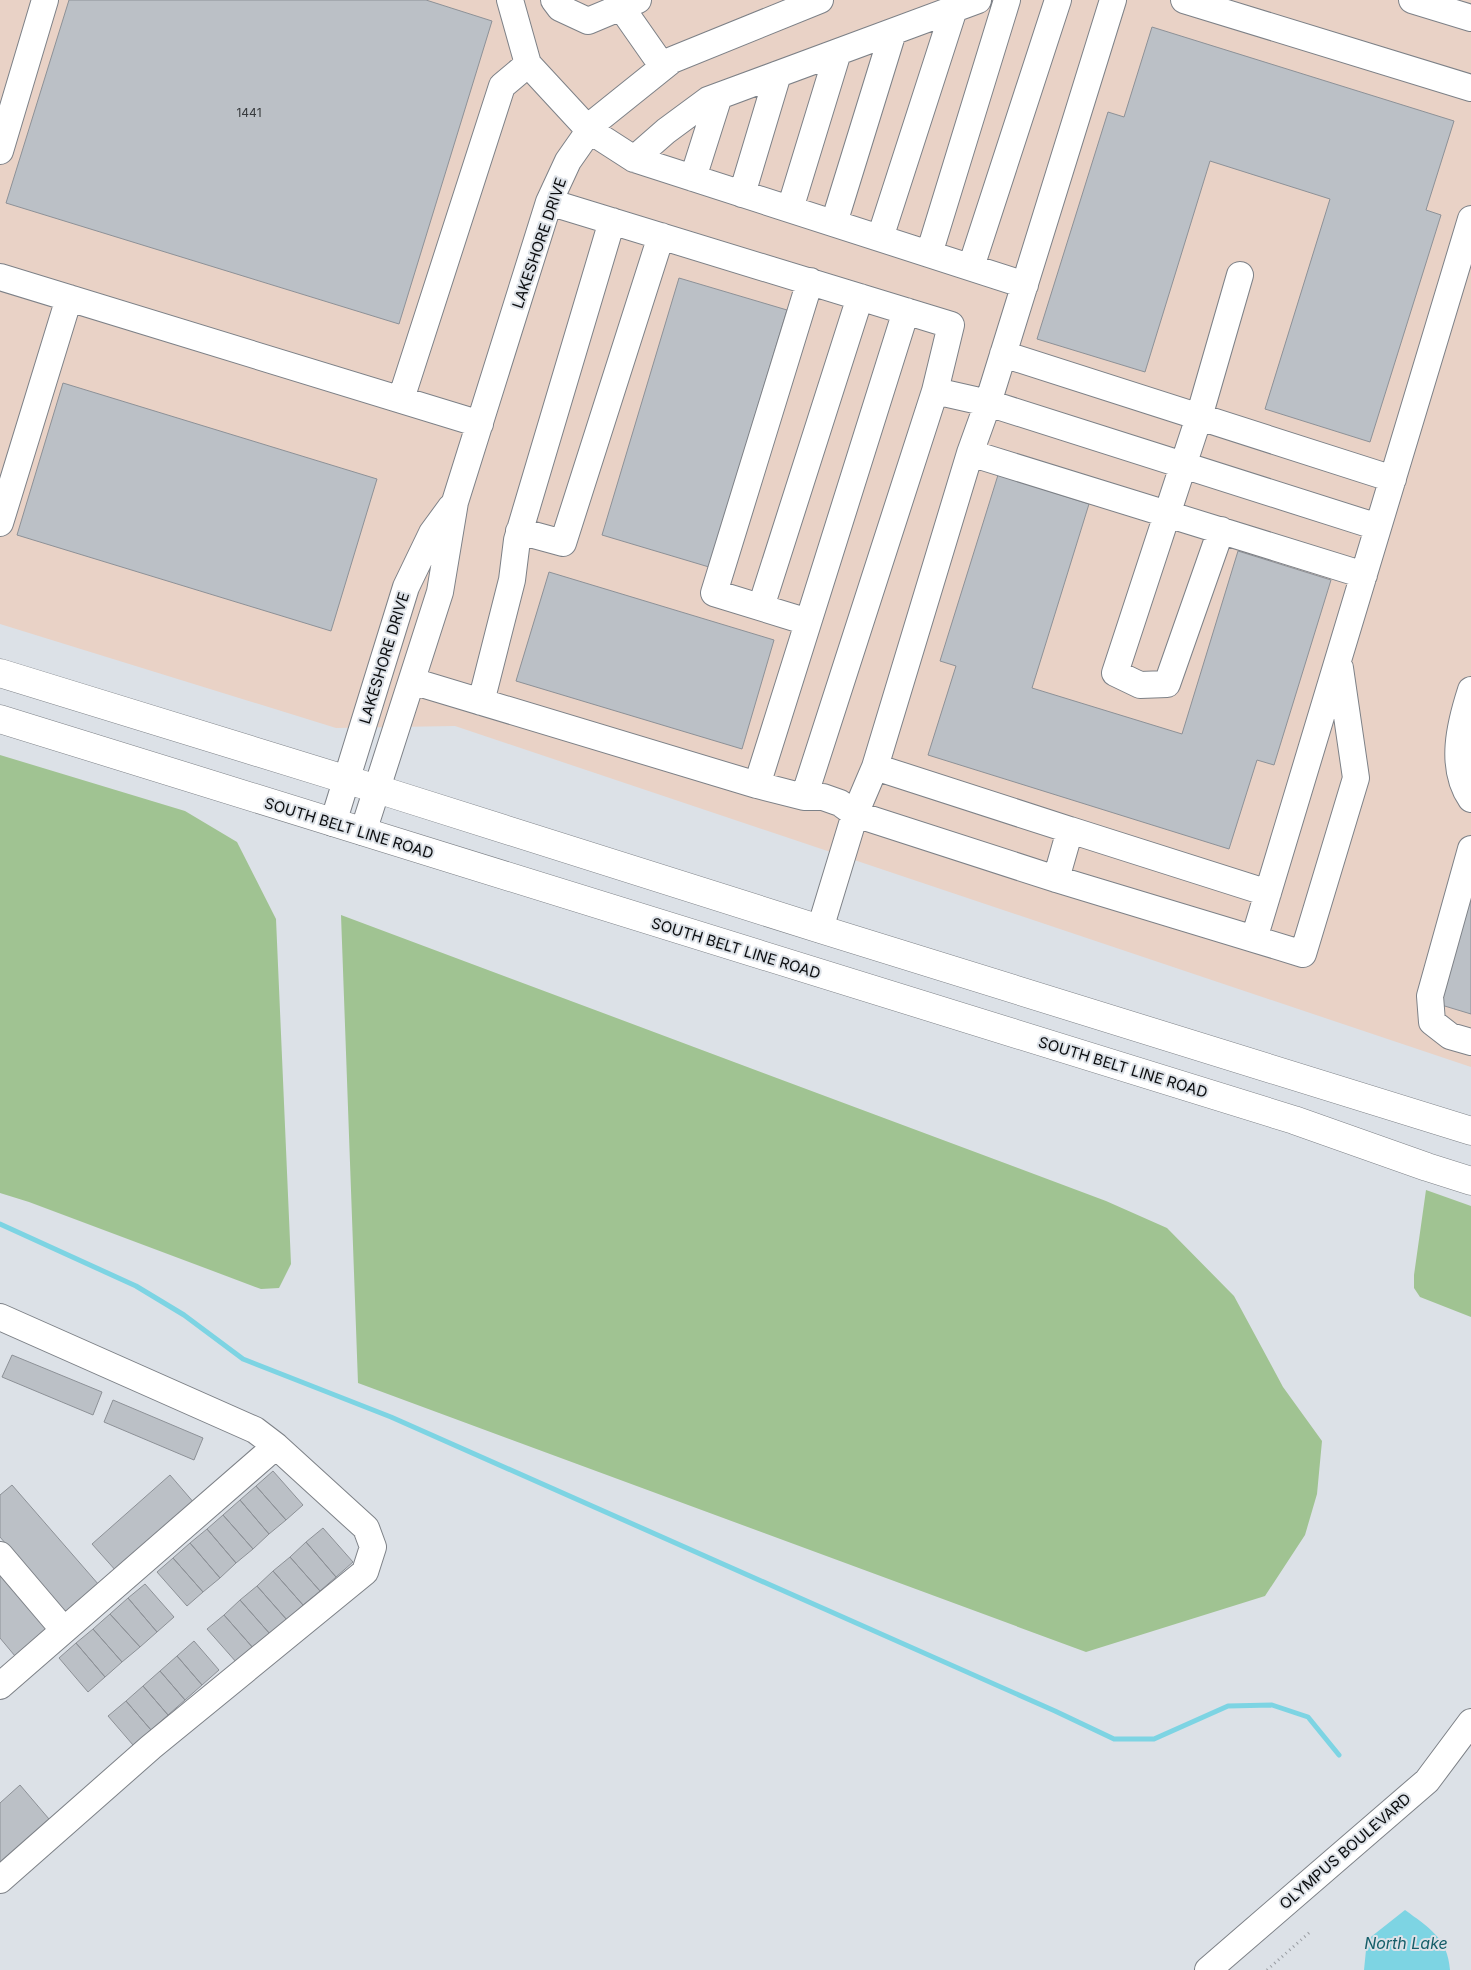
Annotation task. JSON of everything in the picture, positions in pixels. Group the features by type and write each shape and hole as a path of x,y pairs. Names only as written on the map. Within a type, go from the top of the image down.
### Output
{"main road":[{"path":"0,673 347,779 820,929 1471,1131"},
{"name":"SOUTH BELT LINE ROAD","path":"0,719 1294,1120 1427,1168 1471,1181"},
{"path":"807,970 820,929"}],"street":[{"path":"0,151 45,0"},
{"path":"510,0 528,64 589,130 634,159 1025,285"},
{"path":"554,0 560,8 588,21 630,4 663,66"},
{"name":"LAKESHORE DRIVE","path":"363,832 440,592 455,502 549,202 568,161 596,121 672,60 820,0"},
{"path":"634,159 666,131 708,100 978,0"},
{"path":"929,254 1007,0"},
{"path":"970,267 1058,0"},
{"path":"820,929 855,814 875,767 970,452 988,403 1113,0"},
{"path":"1184,0 1471,88"},
{"path":"1412,0 1457,10"},
{"path":"880,238 954,9"},
{"path":"834,223 893,32"},
{"path":"790,209 838,52"},
{"path":"401,399 502,86 528,64"},
{"path":"742,194 778,74"},
{"path":"694,178 719,96"},
{"path":"549,202 951,325 936,391 804,797"},
{"path":"1254,940 1471,219"},
{"path":"481,702 502,626 512,580 519,531 612,221"},
{"path":"519,531 563,543 660,236"},
{"path":"1221,530 1167,684 1140,685 1115,673 1199,417 1240,276"},
{"path":"0,277 480,424"},
{"path":"808,622 714,593 810,281"},
{"path":"761,607 860,297"},
{"path":"0,523 69,298"},
{"path":"757,785 906,311"},
{"path":"1003,354 1393,479"},
{"path":"936,391 988,403 1378,527"},
{"path":"970,452 1364,575"},
{"name":"LAKESHORE DRIVE","path":"333,823 406,587 432,532 455,502"},
{"path":"412,681 757,785 804,797 823,797 840,803 855,814 1056,879 1303,954 1356,778 1339,659"},
{"path":"1471,690 1459,734 1459,759 1462,781 1471,799"},
{"path":"875,767 1268,893"},
{"path":"1056,879 1070,830"},
{"path":"1471,849 1430,996 1432,1022 1450,1036 1471,1042"},
{"path":"0,1317 255,1430 276,1446 366,1528 373,1547 366,1572 151,1747 0,1880"},
{"path":"1,1682 276,1446"},
{"path":"0,1555 63,1630"},
{"name":"OLYMPUS BOULEVARD","path":"1208,1970 1427,1781 1471,1722"}],"path":[{"path":"1267,1970 1310,1932"}],"shaded area":[{"path":"0,0 1471,0 1471,1067 455,726 336,728 0,624"}],"green space":[{"path":"0,755 185,811 237,842 276,919 291,1264 279,1288 261,1289 29,1202 0,1193"},
{"path":"341,915 1106,1201 1167,1228 1234,1296 1283,1387 1322,1441 1317,1494 1305,1535 1265,1596 1086,1652 358,1383"},
{"path":"1426,1190 1471,1206 1471,1317 1420,1297 1414,1288 1414,1275"}],"water":[{"name":"North Lake","path":"1405,1910 1429,1928 1441,1941 1450,1970 1364,1970 1367,1940"}],"building":[{"path":"69,0 426,0 492,21 399,324 6,203"},
{"path":"1152,27 1454,121 1426,210 1441,215 1370,442 1265,409 1330,199 1210,161 1145,372 1037,339 1108,112 1124,117"},
{"path":"679,278 787,310 709,567 602,535"},
{"path":"63,383 377,479 331,631 17,535"},
{"path":"998,475 1089,504 1032,688 1182,734 1238,551 1331,580 1274,765 1257,760 1229,849 928,755 956,666 940,661"},
{"path":"549,572 774,640 742,749 516,681"},
{"path":"1471,895 1471,1014 1438,1004"},
{"path":"12,1355 102,1392 93,1415 2,1377"},
{"path":"113,1400 203,1438 194,1460 104,1422"},
{"path":"273,1471 303,1505 286,1520 256,1486"},
{"path":"170,1475 195,1504 117,1572 92,1544"},
{"path":"12,1485 99,1585 66,1614 0,1537 0,1495"},
{"path":"256,1486 286,1520 269,1534 240,1500"},
{"path":"240,1500 269,1534 253,1549 223,1515"},
{"path":"223,1515 253,1549 236,1563 207,1529"},
{"path":"323,1528 353,1562 336,1577 306,1542"},
{"path":"207,1529 236,1563 220,1578 190,1543"},
{"path":"306,1542 336,1577 320,1591 290,1557"},
{"path":"190,1543 220,1578 203,1592 173,1558"},
{"path":"290,1557 320,1591 303,1605 273,1571"},
{"path":"173,1558 203,1592 187,1606 157,1572"},
{"path":"273,1571 303,1605 287,1620 257,1586"},
{"path":"0,1572 48,1628 15,1656 0,1638"},
{"path":"145,1584 174,1617 157,1632 128,1598"},
{"path":"257,1586 287,1620 270,1634 240,1600"},
{"path":"128,1598 157,1632 140,1647 110,1614"},
{"path":"240,1600 270,1634 254,1649 224,1615"},
{"path":"110,1614 140,1647 122,1662 93,1629"},
{"path":"224,1615 254,1649 237,1663 207,1629"},
{"path":"93,1629 122,1662 105,1677 76,1643"},
{"path":"194,1641 219,1670 202,1685 177,1656"},
{"path":"76,1643 105,1677 88,1692 59,1658"},
{"path":"177,1656 202,1685 185,1700 160,1671"},
{"path":"160,1671 185,1700 168,1715 143,1686"},
{"path":"143,1686 168,1715 151,1730 126,1701"},
{"path":"126,1701 151,1730 133,1745 108,1716"},
{"path":"20,1785 49,1819 0,1863 0,1803"}],"waterway":[{"path":"0,1224 136,1286 184,1315 243,1359 391,1417 1055,1711 1114,1739 1154,1739 1228,1706 1272,1705 1308,1717 1339,1755"}]}
